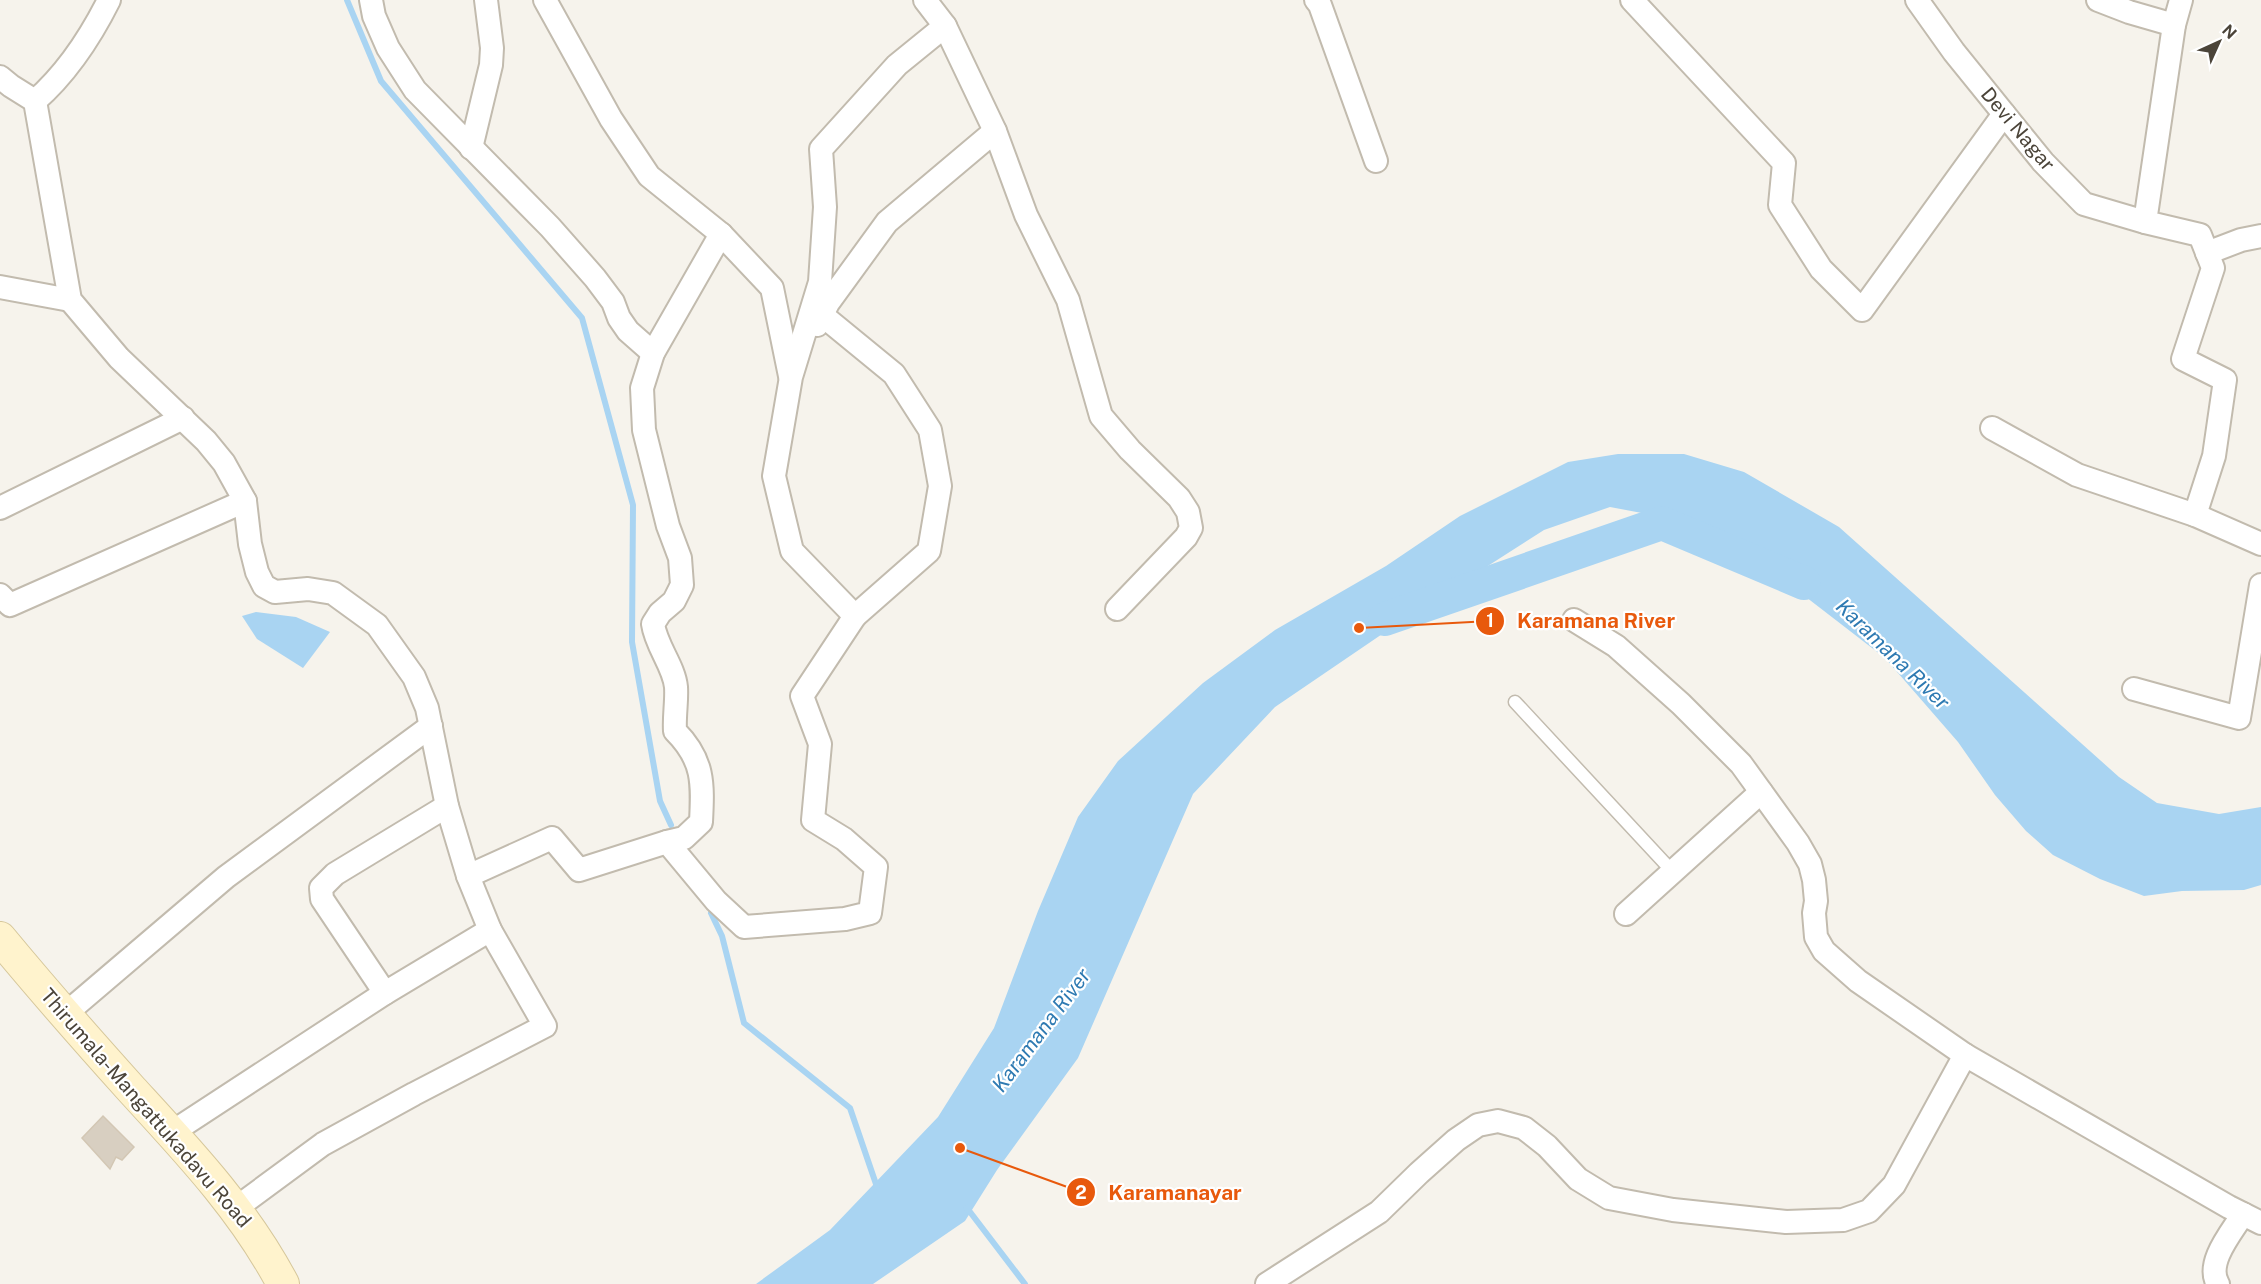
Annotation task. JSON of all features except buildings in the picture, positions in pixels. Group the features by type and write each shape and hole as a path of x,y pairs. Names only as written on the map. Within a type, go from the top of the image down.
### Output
{"main road":[{"name":"Thirumala-Mangattukadavu Road","path":"0,938 64,1015 236,1208 271,1260 283,1284"}],"street":[{"path":"35,101 56,83 70,65 109,0"},
{"path":"371,0 374,16 388,48 415,90 572,253 613,302 619,318 628,331 653,353"},
{"path":"471,148 491,65 492,48 486,0"},
{"path":"545,0 611,119 649,176 721,234 772,288 791,377"},
{"path":"925,0 945,26 995,131 1026,215 1068,300 1101,416 1130,450 1179,498 1188,512 1191,528 1186,537 1117,609"},
{"path":"1316,0 1320,5 1376,161"},
{"path":"1632,0 1784,163 1780,205 1821,269 1862,310 2004,114"},
{"name":"Devi Nagar","path":"1917,0 1954,52 2043,162 2084,204 2200,235 2207,253"},
{"path":"2098,0 2174,25"},
{"path":"2145,222 2174,25 2181,0"},
{"path":"855,616 792,551 774,476 791,377 820,282 825,207 821,149 897,65 945,26"},
{"path":"0,77 35,101 70,300 119,358 183,418 224,462 245,501 250,544 257,572 264,586 275,591 308,589 333,593 377,625 414,677 427,708 447,806 468,876 490,930 545,1026 323,1144 236,1208"},
{"path":"791,377 828,303 887,222 995,131"},
{"path":"468,876 552,838 579,870 684,838 701,822 702,801 697,758 675,731 676,686 655,638 653,624 660,613 674,601 682,585 680,558 668,526 644,430 642,388 653,353 721,234"},
{"path":"2195,515 2214,456 2225,380 2183,359 2213,268 2207,253 2241,240 2261,236"},
{"path":"0,287 70,300"},
{"path":"667,842 716,901 744,927 845,919 870,913 876,867 844,839 813,820 820,744 802,696 855,616 929,551 940,486 930,430 894,374 822,315"},
{"path":"0,508 183,418"},
{"path":"1992,428 2077,475 2195,515 2261,544"},
{"path":"0,595 10,605 245,501"},
{"path":"2134,689 2239,718 2261,585"},
{"path":"1574,620 1616,646 1681,704 1741,764 1798,843 1810,864 1816,901 1814,913 1816,937 1824,951 1858,981 1965,1055 2252,1218 2218,1258 2213,1270 2218,1284"},
{"path":"64,1015 226,877 431,726"},
{"path":"1626,914 1761,792"},
{"path":"385,993 322,899 321,888 335,874 447,806"},
{"path":"171,1133 385,993 490,930"},
{"path":"1268,1284 1379,1212 1463,1135 1478,1125 1498,1121 1524,1128 1547,1146 1578,1179 1609,1198 1673,1210 1786,1222 1843,1220 1869,1211 1894,1185 1965,1055"}],"lane":[{"path":"1515,702 1673,872"}],"water":[{"path":"1618,454 1684,454 1744,472 1839,527 2119,777 2157,803 2219,814 2261,807 2261,885 2244,890 2182,891 2144,896 2100,879 2053,855 2026,831 1995,795 1958,742 1885,658 1776,574 1695,523 1610,507 1544,530 1394,626 1275,707 1193,794 1078,1058 997,1170 965,1221 873,1284 756,1284 830,1230 938,1117 994,1028 1038,911 1078,817 1118,761 1203,683 1275,630 1386,566 1460,516 1568,462"},
{"path":"256,612 296,617 330,632 303,668 257,639 242,616"}],"waterway":[{"path":"347,0 381,81 582,318 633,505 632,642 660,801 671,825"},
{"name":"Karamana River","path":"1385,619 1662,523 1804,583"},
{"path":"711,913 722,936 744,1023 850,1108 877,1187"},
{"path":"967,1208 1025,1284"}],"place":[{"name":"Karamana River","path":"1359,628"},
{"name":"Karamanayar","path":"960,1148"}]}
